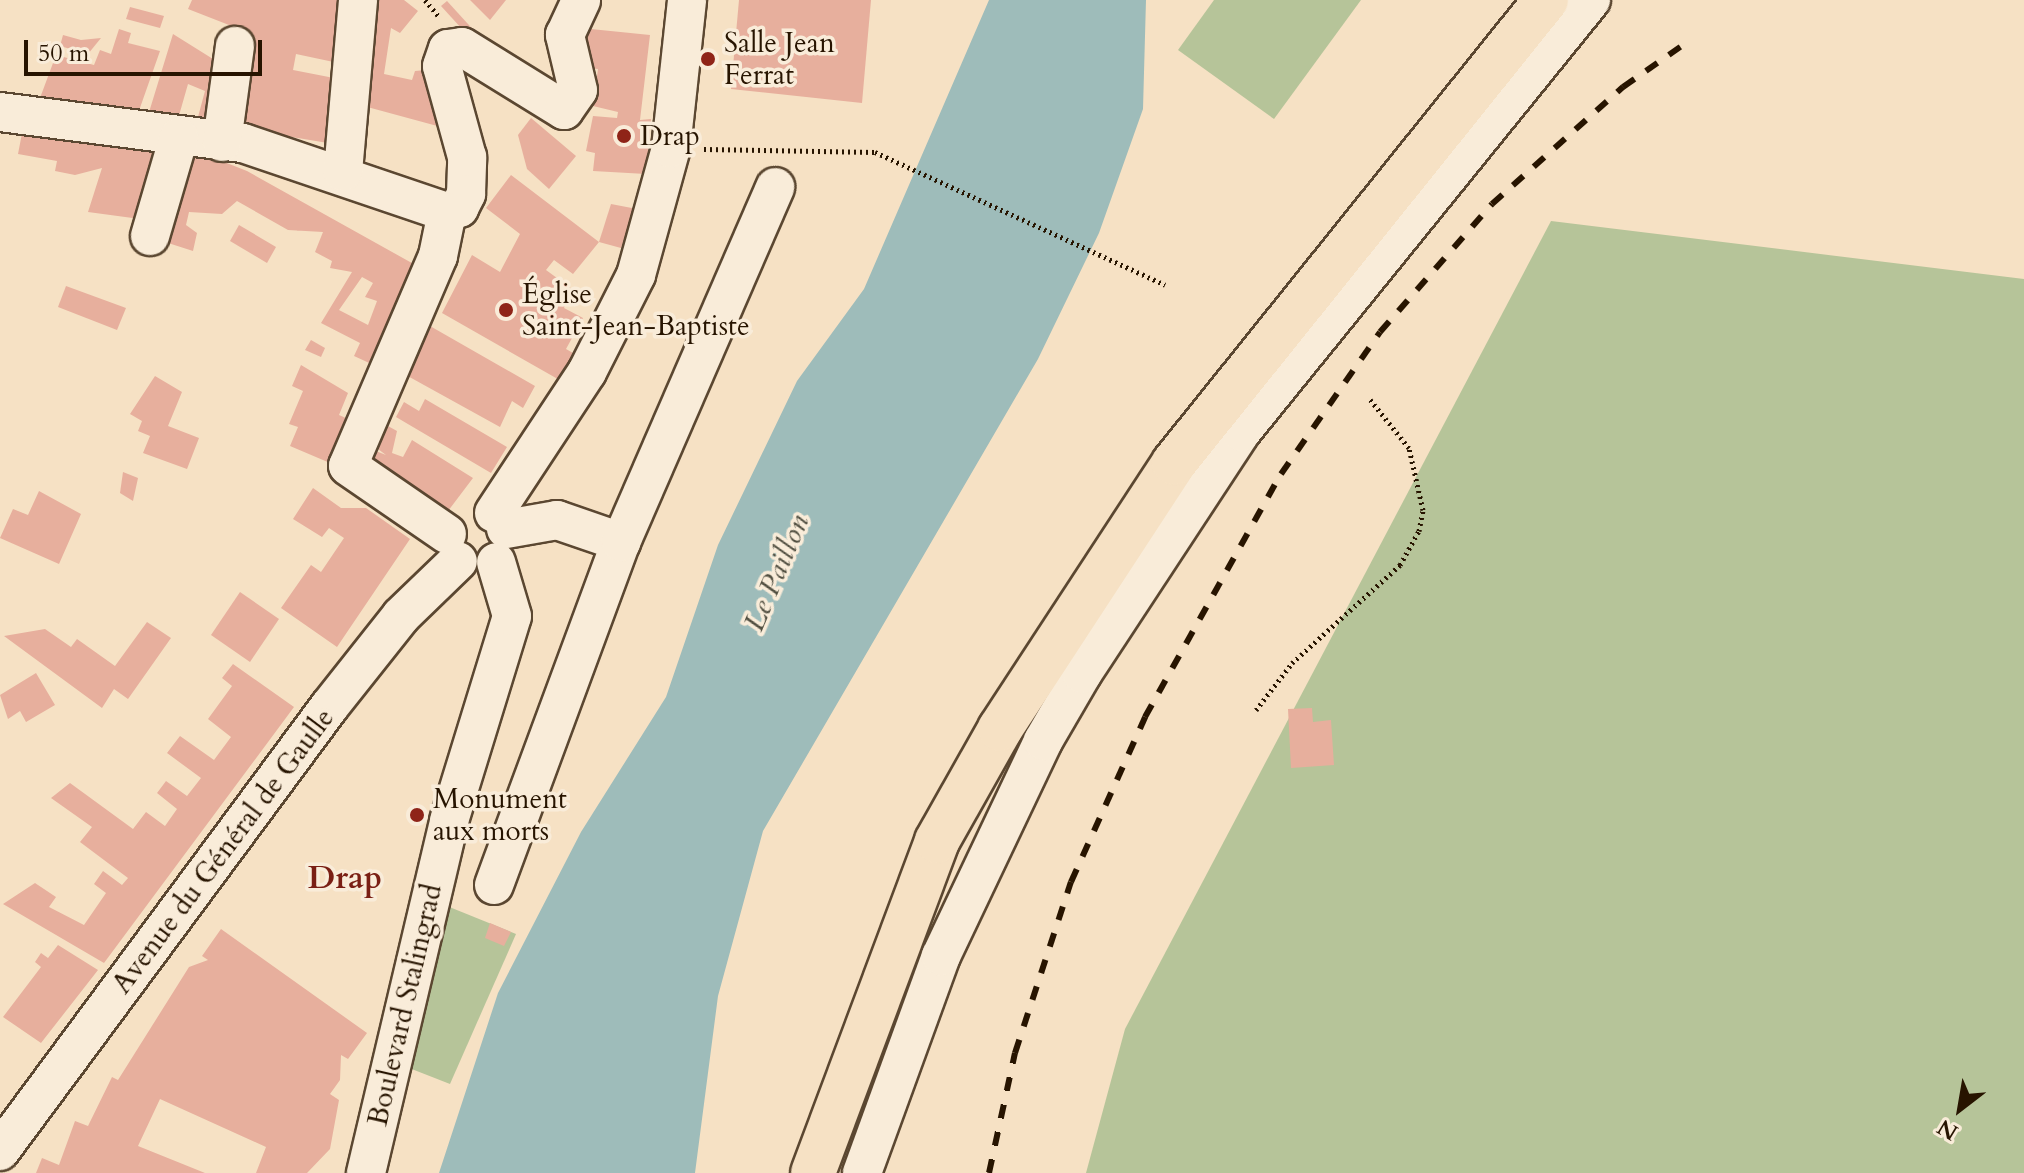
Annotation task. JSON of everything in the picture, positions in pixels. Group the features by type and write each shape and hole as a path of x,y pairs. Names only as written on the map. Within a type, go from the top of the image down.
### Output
{"main road":[{"path":"791,1173 857,976 920,824 979,714 1155,451 1518,0"},
{"path":"813,1173 937,841 1008,716 1174,463 1546,0"}],"street":[{"path":"343,172 358,0"},
{"path":"0,112 200,140 343,172 447,212 459,208 466,194 467,157 442,66 448,49 462,47 564,110 578,90 565,35 581,0"},
{"path":"447,212 438,256 408,314 348,466 477,568 499,534 587,372 636,275 671,148 687,0"},
{"path":"862,1173 941,956 1082,674 1241,432 1591,0"},
{"path":"150,236 200,140 235,46"},
{"path":"494,885 621,542 775,187"},
{"name":"Avenue du Général de Gaulle","path":"0,1151 329,707 452,548 465,510 499,534"},
{"path":"499,534 557,520 621,542"},
{"name":"Boulevard Stalingrad","path":"366,1173 449,821 512,616 499,534"}],"path":[{"path":"875,152 1165,285"},
{"path":"1256,710 1292,663 1400,565 1419,531 1423,510 1409,448 1369,398"}],"green space":[{"path":"1214,0 1361,0 1274,119 1178,50"},
{"path":"1551,221 2024,279 2024,1173 1086,1173 1125,1029"},
{"path":"442,904 516,934 450,1084 404,1066"}],"water":[{"name":"Le Paillon","path":"989,0 1146,0 1143,109 1099,233 1038,359 763,831 718,996 695,1173 439,1173 498,993 581,832 666,697 718,545 797,381 864,289"}],"building":[{"path":"192,0 348,0 343,64 296,54 293,70 334,78 340,145 232,127 229,25 188,9"},
{"path":"369,0 404,0 418,11 400,33 391,28 384,74 412,80 415,71 426,70 452,130 360,105"},
{"path":"470,0 506,0 490,20"},
{"path":"739,0 871,0 862,103 731,89"},
{"path":"447,1 478,35 473,41 441,6"},
{"path":"130,7 164,16 160,28 126,19"},
{"path":"581,28 650,35 640,120 651,119 646,174 593,171 595,153 586,151 593,116 617,118 618,112 593,106 598,69 576,67"},
{"path":"119,29 131,33 128,43 160,51 135,122 40,98 56,55 94,65 100,50 111,54"},
{"path":"173,34 221,64 215,131 195,128 205,91 188,84 176,126 146,122"},
{"path":"63,35 81,40 101,38 88,54 60,46"},
{"path":"531,118 576,156 549,189 527,169 518,135"},
{"path":"24,123 171,146 140,219 88,212 102,168 75,175 55,171 57,161 18,154"},
{"path":"181,145 247,171 419,267 378,367 354,356 360,343 321,323 352,272 330,268 332,261 315,252 323,232 288,230 237,201 222,214 189,212 186,225 197,233 193,251 165,242","holes":["362,277 373,283 365,297 377,301 368,325 339,310"]},
{"name":"Église Saint-Jean-Baptiste","path":"511,175 599,242 573,274 554,260 546,270 572,289 564,308 583,318 566,349 573,353 563,382 442,313 472,255 500,272 520,234 486,208"},
{"path":"611,204 637,209 621,248 599,242"},
{"path":"239,225 276,247 267,263 230,241"},
{"path":"66,286 126,308 117,330 58,307"},
{"path":"416,318 535,386 523,408 512,401 500,427 395,369"},
{"path":"311,340 325,348 321,357 305,350"},
{"path":"301,365 348,393 339,415 348,419 330,463 290,446 298,427 289,424 303,391 292,386"},
{"path":"155,376 182,392 168,426 199,438 187,469 143,453 150,436 138,431 142,421 130,414"},
{"path":"425,399 507,447 491,473 396,417 404,402 419,411"},
{"path":"377,420 397,431 392,453 403,457 412,440 473,478 445,515 364,462 368,448 386,455 370,443"},
{"path":"123,472 138,478 133,501 120,493"},
{"path":"313,488 341,508 366,508 410,539 337,647 281,608 311,565 321,572 344,538 329,528 322,537 293,519"},
{"path":"39,491 81,514 59,564 0,538 13,509 28,515"},
{"path":"240,592 279,619 250,662 211,635"},
{"path":"147,622 171,638 128,699 114,689 102,708 4,636 45,629 71,647 77,639 115,666"},
{"path":"233,664 294,707 104,963 3,904 35,883 56,897 49,907 84,925 106,893 94,884 103,871 122,885 128,878 80,842 92,827 51,798 70,783 133,829 146,812 165,826 177,809 157,793 166,781 187,796 201,778 167,753 180,736 214,760 231,737 208,719 232,686 222,678"},
{"path":"36,673 55,705 26,722 20,711 8,719 0,695"},
{"path":"1312,708 1313,722 1331,720 1334,765 1291,768 1288,709"},
{"path":"490,923 511,932 504,946 485,938"},
{"path":"221,929 367,1033 348,1059 341,1055 340,1080 330,1094 339,1100 330,1149 307,1173 256,1173 266,1147 160,1099 138,1146 205,1173 36,1173 42,1158 59,1165 75,1121 88,1126 112,1077 118,1080 189,967 208,960 202,956"},
{"path":"58,945 98,970 41,1043 3,1017 41,967 35,962 41,953 48,958"}],"railway":[{"path":"989,1173 1015,1053 1071,882 1145,717 1281,474 1380,332 1492,204 1623,87 1683,45"}],"place":[{"name":"Salle Jean Ferrat","path":"708,59"},
{"name":"Drap","path":"624,136"},
{"name":"Église Saint-Jean-Baptiste","path":"506,310"},
{"name":"Monument aux morts","path":"417,815"}],"district":[{"name":"Drap","path":"345,878"}]}
